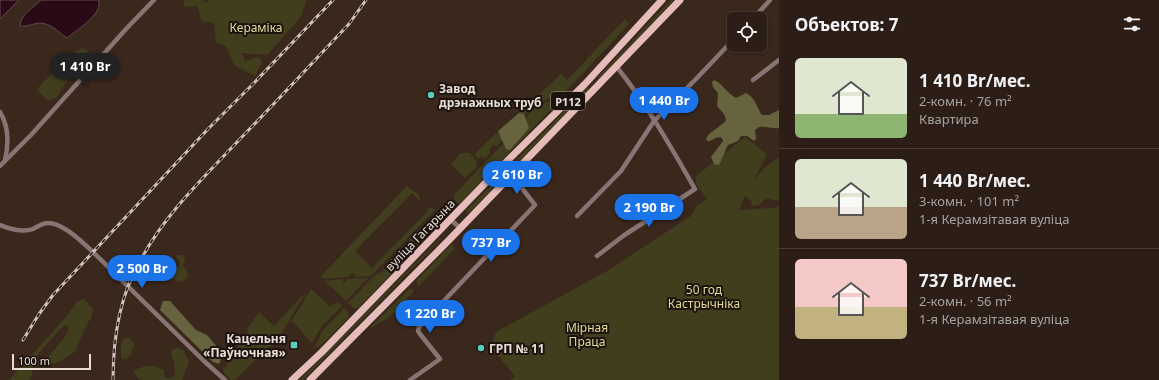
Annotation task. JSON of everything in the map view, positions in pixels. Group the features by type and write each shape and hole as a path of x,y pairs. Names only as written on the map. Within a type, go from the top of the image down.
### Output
{"main road":[{"name":"вуліца Гагарына","path":"292,380 322,352 450,219 585,84 662,0"},
{"name":"вуліца Гагарына","path":"310,380 440,250 511,174 680,0"},
{"path":"594,74 593,78 595,81 600,82 602,80"},
{"path":"585,84 588,83 592,85 593,89 591,92"}],"street":[{"path":"0,166 154,0"},
{"path":"759,12 770,0"},
{"path":"577,216 621,172 654,121 727,46"},
{"path":"753,80 779,60"},
{"path":"597,256 623,236 695,189 654,121 616,66"},
{"path":"0,112 5,120 8,137 4,161"},
{"path":"410,380 440,359 418,333 419,327 535,205 511,174"},
{"path":"450,219 460,228"},
{"path":"0,225 23,231 30,230 47,223 59,225 93,252 225,380"}],"green space":[{"name":"Кераміка","path":"184,0 202,0 208,3 209,0 307,0 300,18 267,55 242,53 245,61 258,57 262,62 255,76 234,65 226,46 216,42 214,23 201,21 197,6 184,6"},
{"path":"671,0 674,0 599,79 597,78"},
{"path":"625,19 629,24 566,91 540,102 535,101 533,106 497,146 493,145 489,149 490,153 485,159 475,156 476,152 561,74 567,80"},
{"path":"82,48 87,50 90,54 67,81 56,98 47,100 37,89 69,56"},
{"path":"587,88 589,89 469,213 466,211"},
{"path":"565,95 459,204 454,199 454,195 536,107"},
{"name":"50 год Кастрычніка","path":"745,137 767,154 754,180 763,169 779,157 779,201 766,198 759,205 752,206 751,200 745,196 739,210 773,208 779,206 779,380 511,380 515,376 490,346 496,332 607,271 691,216 697,206 707,199 697,185 695,177"},
{"path":"461,153 470,153 476,160 477,167 465,178 451,164"},
{"path":"407,186 419,195 420,201 412,193 355,251 372,268 429,210 427,208 430,207 435,210 371,276 356,277 353,273 349,274 348,277 324,279 321,276"},
{"path":"414,236 413,245 402,256 381,270"},
{"path":"440,238 441,239 303,380 300,380"},
{"path":"452,244 454,249 419,286 417,284 417,280"},
{"path":"177,255 183,255 185,258 183,266 186,268 188,276 185,280 178,282 172,278 169,273 169,267 172,260 175,260 176,268 179,267 180,262 176,257"},
{"path":"403,258 405,260 358,308 354,308 348,303 373,277"},
{"path":"368,278 346,301 325,281 342,279 344,283 348,279"},
{"path":"411,288 414,291 391,316 368,330 407,291"},
{"path":"311,289 330,307 335,303 339,303 342,306 321,327 312,343 294,323 291,322"},
{"path":"306,292 280,336 235,380 231,380 223,369 226,367 244,335 248,332 247,329 259,312 274,326"},
{"path":"84,299 93,309 92,316 75,352 56,363 50,363 48,358 67,333 69,328 66,325 61,328 34,359 32,374 29,380 9,380 66,317 77,302"},
{"path":"344,308 349,314 348,318 322,344 318,347 315,346 323,330"},
{"path":"125,338 130,338 134,345 131,354 127,359 121,358 121,343"},
{"path":"178,348 183,350 189,361 182,380 141,380 133,371 141,367 152,366 164,370 165,378 169,379 175,376 171,350"}],"shaded area":[{"path":"0,0 19,0 0,19"},
{"path":"41,0 99,0 99,5 93,17 67,38 47,24 39,23 20,26 22,18"},
{"path":"714,80 736,98 746,93 749,95 763,115 769,115 779,110 779,128 759,127 755,130 756,139 754,141 747,136 741,136 738,141 728,145 719,165 714,164 711,157 723,141 722,138 720,137 710,141 707,141 706,139 709,134 726,120 724,114 717,106 718,93 713,87 712,82"},
{"path":"519,113 524,114 529,128 510,150 506,149 498,131"},
{"path":"163,301 170,301 196,330 207,335 217,347 221,359 219,364 213,362 160,310"}],"railway":[{"path":"23,340 53,295 208,129 333,0"},
{"path":"113,380 114,350 118,320 126,290 149,245 185,197 349,24 366,0"}],"place":[{"name":"Завод дрэнажных труб","path":"431,95"},
{"name":"Кацельня «Паўночная»","path":"294,345"},
{"name":"ГРП № 11","path":"481,348"}],"park label":[{"name":"Мірная Праца","path":"587,334"}]}
